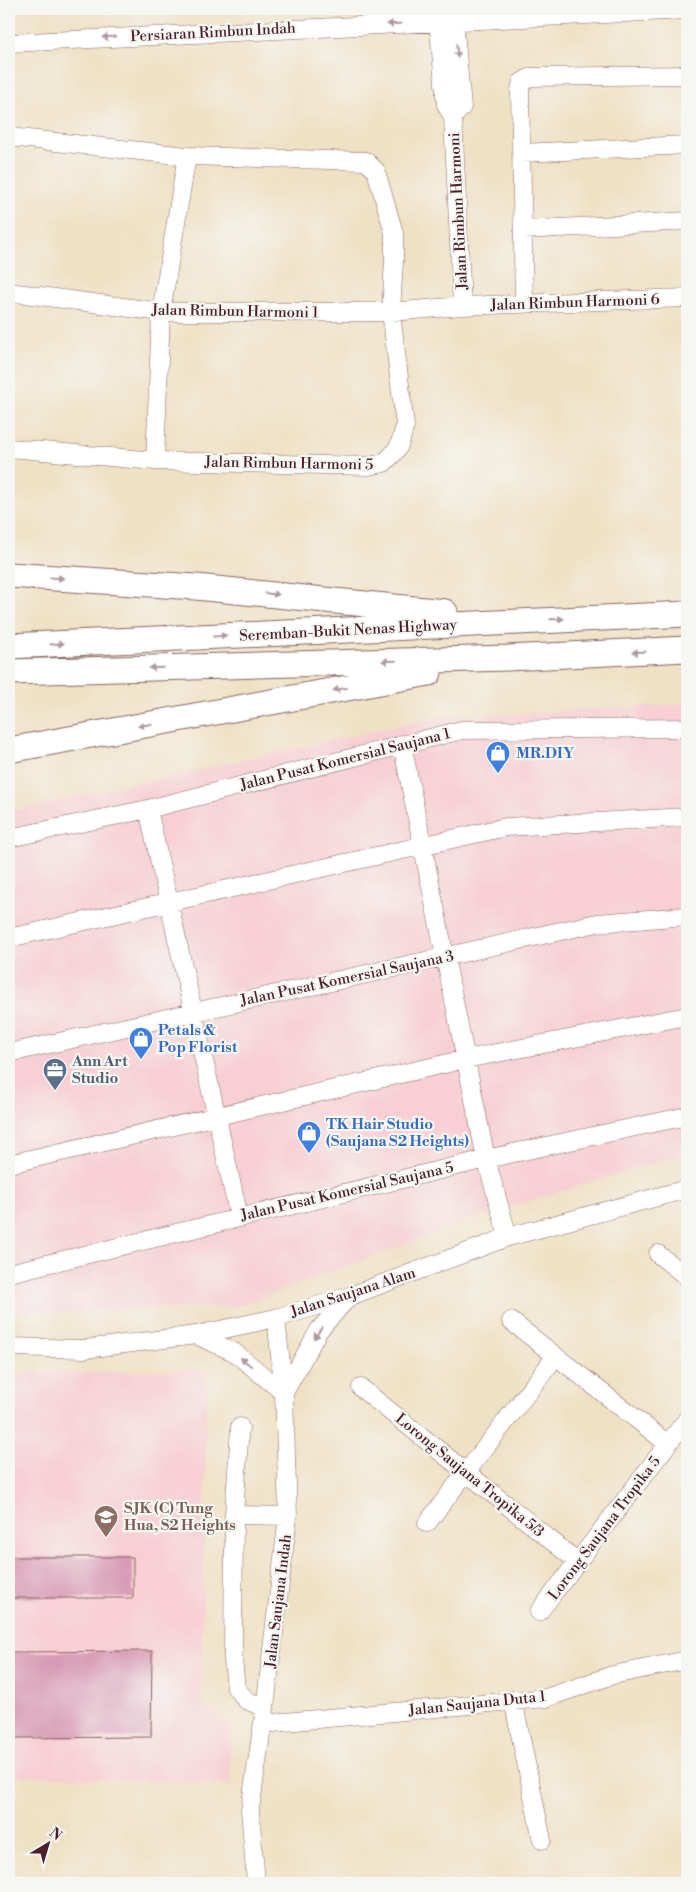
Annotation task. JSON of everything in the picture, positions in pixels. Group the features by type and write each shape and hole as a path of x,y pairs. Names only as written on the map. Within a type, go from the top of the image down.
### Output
{"highway":[{"path":"9,574 196,586 524,621"},
{"name":"Seremban-Bukit Nenas Highway","path":"9,646 687,614"},
{"name":"Seremban-Bukit Nenas Highway","path":"9,672 508,658 687,650"},
{"path":"9,750 508,658"}],"street":[{"name":"Persiaran Rimbun Indah","path":"9,43 446,15 687,10"},
{"name":"Jalan Rimbun Harmoni","path":"446,15 445,94 446,105 453,116 462,306"},
{"path":"524,304 520,89 522,82 531,77 687,75"},
{"name":"Jalan Rimbun Harmoni 5","path":"9,137 187,156 366,161 376,171 394,233 391,312 405,426 399,446 384,463 369,466 155,461 9,448"},
{"path":"522,153 687,145"},
{"path":"155,461 161,312 187,156"},
{"path":"523,230 687,221"},
{"name":"Jalan Rimbun Harmoni 1","path":"9,292 161,312 391,312 462,306"},
{"name":"Jalan Rimbun Harmoni 6","path":"462,306 687,298"},
{"name":"Jalan Pusat Komersial Saujana 1","path":"9,838 148,809 462,730 687,728"},
{"path":"402,744 486,1159 508,1237"},
{"path":"148,809 238,1217"},
{"path":"9,938 506,827 687,817"},
{"name":"Jalan Pusat Komersial Saujana 3","path":"9,1053 597,923 687,916"},
{"path":"9,1164 466,1060 687,1016"},
{"name":"Jalan Pusat Komersial Saujana 5","path":"9,1272 486,1159 687,1116"},
{"name":"Jalan Saujana Alam","path":"9,1347 85,1349 196,1335 276,1318 350,1296 508,1237 687,1189"},
{"path":"658,1254 687,1277"},
{"path":"196,1335 234,1352 284,1393 319,1330 350,1296"},
{"name":"Jalan Saujana Indah","path":"256,1883 250,1810 264,1716 288,1516 284,1393 276,1318"},
{"path":"511,1321 668,1444"},
{"path":"427,1523 556,1356"},
{"name":"Lorong Saujana Tropika 5/3","path":"361,1388 578,1562"},
{"name":"Lorong Saujana Tropika 5","path":"539,1612 687,1419"},
{"path":"240,1427 234,1516 233,1660 236,1688 264,1716"},
{"path":"234,1516 288,1516"},
{"name":"Jalan Saujana Duta 1","path":"264,1716 546,1698 613,1675 687,1660"},
{"path":"513,1700 542,1840"}],"shaded area":[{"path":"687,704 687,1153 478,1217 239,1306 9,1314 9,812 433,718"},
{"name":"SJK (C) Tung Hua, S2 Heights","path":"207,1370 201,1701 231,1728 230,1784 9,1775 9,1374"}],"building":[{"path":"9,1557 133,1557 133,1598 9,1598"},
{"path":"152,1651 151,1737 10,1738 11,1652"}],"place":[{"name":"MR.DIY","path":"498,774"},
{"name":"Petals & Pop Florist","path":"141,1060"},
{"name":"Ann Art Studio","path":"55,1091"},
{"name":"TK Hair Studio (Saujana S2 Heights)","path":"309,1154"},
{"name":"SJK (C) Tung Hua, S2 Heights","path":"106,1538"}]}
